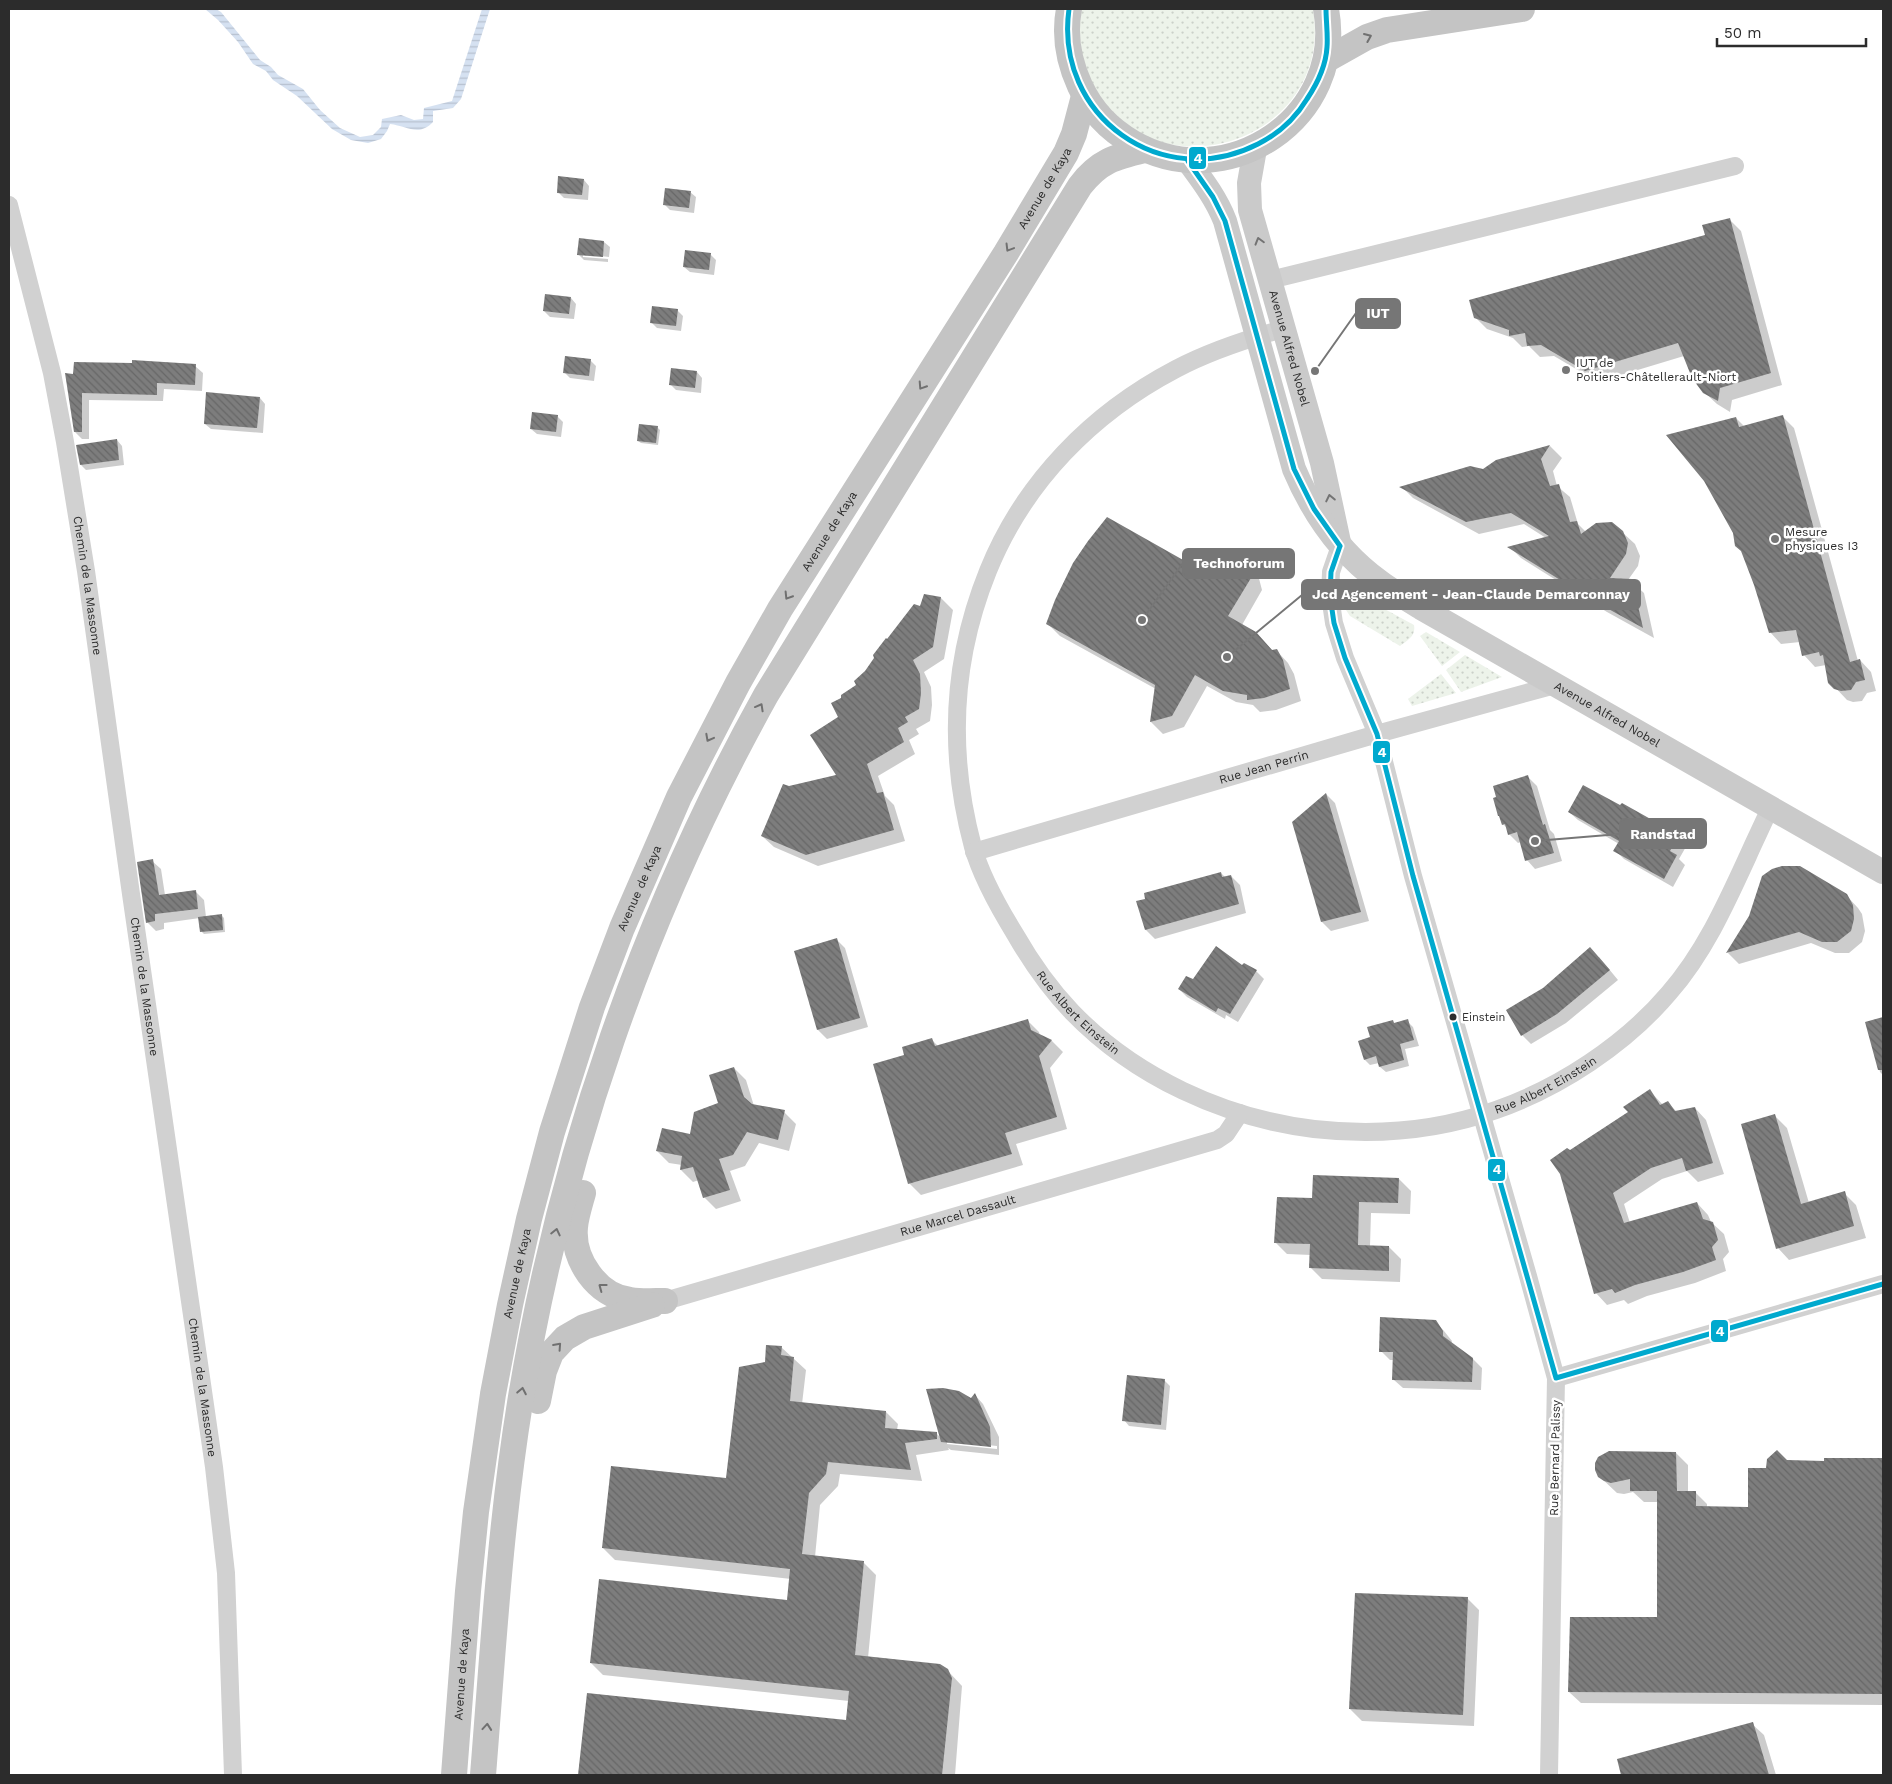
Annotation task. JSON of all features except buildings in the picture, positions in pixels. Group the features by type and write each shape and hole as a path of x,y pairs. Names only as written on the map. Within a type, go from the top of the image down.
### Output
{"main road":[{"path":"1069,9 1068,44 1073,71 1084,96 1100,118 1121,136 1144,150 1188,161 1222,159 1255,149 1280,133 1300,112 1316,88 1326,60 1329,25 1326,9"},
{"path":"1326,60 1367,37 1387,30 1522,9"},
{"name":"Avenue de Kaya","path":"454,1775 476,1512 493,1394 510,1305 529,1219 552,1132 615,946 650,860 679,797 738,683 780,609 1001,262 1066,153 1074,134 1084,96"},
{"path":"484,1775 496,1613 506,1513 520,1401 538,1309 557,1226 598,1077 647,945 706,809 766,695 1080,186 1091,172 1103,163 1118,156 1144,150"},
{"path":"665,1301 629,1300 600,1286 582,1263 577,1247 575,1228 608,1097 635,1017 676,912 734,753"},
{"path":"496,1613 544,1371 551,1353 565,1338 584,1328 665,1301"}],"street":[{"name":"Avenue Alfred Nobel","path":"1255,149 1249,183 1250,210 1322,463 1340,546"},
{"name":"Avenue Alfred Nobel","path":"1188,161 1209,189 1225,221 1294,469 1306,497 1320,522 1340,546 1378,581 1421,608 1883,872"},
{"path":"1270,280 1735,166"},
{"name":"Chemin de la Massonne","path":"9,205 52,373 65,442 86,571 132,904 213,1458 226,1573 233,1775"},
{"name":"Rue Albert Einstein","path":"1283,329 1221,349 1178,368 1132,395 1091,427 1054,462 1022,504 998,547 981,589 966,636 958,685 957,766 961,794 974,852 1001,911 1027,955 1072,1011 1104,1041 1141,1067 1188,1093 1240,1113 1299,1127 1334,1131 1386,1133 1435,1128 1482,1115 1517,1103 1551,1087 1581,1069 1627,1034 1670,993 1703,945 1728,900 1770,808"},
{"name":"Rue Bernard Palissy","path":"1340,546 1331,572 1330,596 1334,623 1345,658 1376,734 1413,876 1552,1358 1556,1378 1549,1775"},
{"name":"Rue Jean Perrin","path":"974,852 1376,734 1555,685"},
{"name":"Rue Marcel Dassault","path":"665,1301 1217,1140 1226,1134 1240,1113"},
{"path":"1556,1378 1883,1284"}],"shaded area":[{"path":"1082,9 1313,9 1312,56 1295,95 1267,123 1230,141 1190,146 1150,138 1115,115 1089,76 1079,34"},
{"path":"1357,594 1414,625 1414,632 1411,637 1400,646 1350,616 1344,607 1348,598"},
{"path":"1426,632 1460,652 1442,666 1420,636"},
{"path":"1465,655 1502,677 1461,692 1446,670"},
{"path":"1441,674 1456,693 1412,706 1408,699"}],"water":[{"path":"205,9 216,9 221,12 260,60 271,67 278,75 303,89 320,110 340,128 360,137 373,135 381,127 382,119 401,115 414,120 423,119 424,108 452,101 482,9 490,9 461,99 453,108 433,111 433,122 423,129 418,130 390,124 381,139 368,143 351,140 332,129 297,96 273,80 266,71 253,64 238,42"}],"transit line":[{"name":"4","path":"1069,9 1069,48 1079,82 1097,112 1122,135 1152,151 1186,159 1222,157 1258,144 1279,131 1291,119 1311,93 1323,67 1327,47 1326,9"},
{"name":"4","path":"1188,161 1213,197 1225,221 1294,469 1314,509 1340,546"},
{"name":"4","path":"1340,546 1331,572 1330,596 1334,623 1345,658 1377,734 1413,876 1556,1378"},
{"name":"4","path":"1556,1378 1883,1284"}],"place":[{"name":"IUT de Poitiers-Châtellerault-Niort","path":"1566,370"},
{"name":"IUT","path":"1315,371"},
{"name":"Mesure physiques I3","path":"1775,539"},
{"name":"Technoforum","path":"1142,620"},
{"name":"Jcd Agencement - Jean-Claude Demarconnay","path":"1227,657"},
{"name":"Randstad","path":"1535,841"},
{"name":"Einstein","path":"1453,1017"}]}
